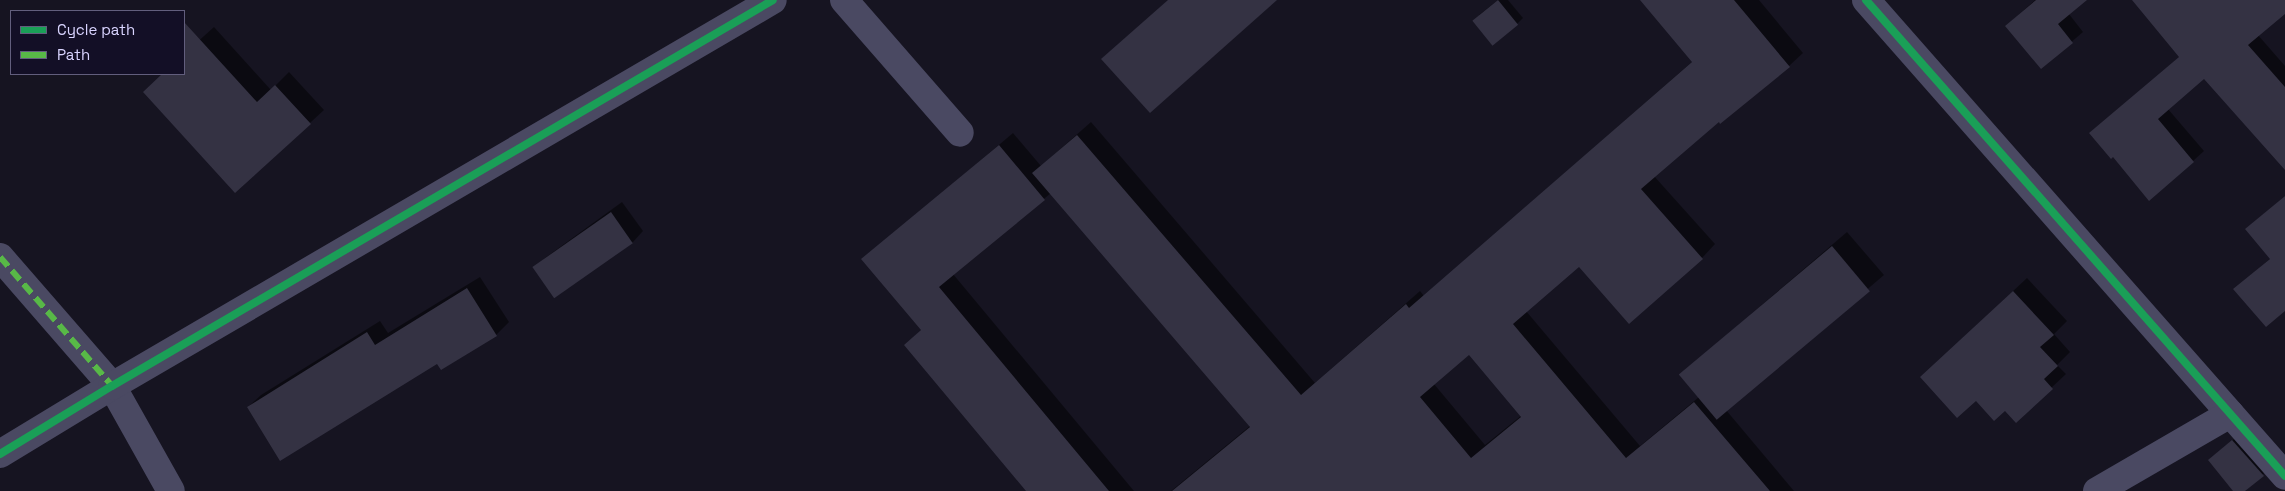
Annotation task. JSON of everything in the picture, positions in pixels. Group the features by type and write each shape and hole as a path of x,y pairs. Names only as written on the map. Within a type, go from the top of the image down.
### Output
{"street":[{"path":"0,454 112,386 773,0"},
{"path":"844,0 960,133"},
{"path":"1866,0 2285,476"},
{"path":"0,257 112,386 171,491"},
{"path":"2097,491 2230,414"}],"building":[{"path":"1168,0 1277,0 1150,113 1101,59"},
{"path":"1498,0 1518,25 1492,46 1472,21"},
{"path":"1640,0 1734,0 1790,67 1720,124 1719,122 1641,189 1703,259 1629,324 1579,267 1513,324 1626,458 1694,402 1770,491 1172,491 1250,427 1032,173 1077,135 1301,395 1406,304 1409,308 1692,62","holes":["1469,355 1521,417 1471,458 1420,397"]},
{"path":"2036,0 2087,0 2058,24 2073,43 2041,69 2005,26"},
{"path":"2132,0 2285,0 2285,14 2248,45 2285,87 2285,170 2204,79 2158,119 2194,162 2149,201 2113,157 2111,159 2089,133 2179,57"},
{"path":"185,23 257,102 275,85 311,124 235,193 143,92 161,75 185,75"},
{"path":"999,145 1045,200 939,287 1109,491 1026,491 904,345 921,330 861,259"},
{"path":"2285,196 2285,311 2266,327 2233,289 2270,259 2245,229"},
{"path":"611,212 633,243 554,298 532,267"},
{"path":"1832,246 1870,291 1717,420 1679,375"},
{"path":"467,288 497,336 441,370 437,364 280,461 247,407 367,332 375,345"},
{"path":"2013,291 2054,335 2040,347 2058,366 2044,379 2053,389 2016,423 2005,411 1994,421 1976,401 1957,418 1920,377"},
{"path":"2232,440 2264,476 2245,491 2233,491 2208,460"}],"marked path":[{"path":"0,257 112,386"}],"cycle path":[{"path":"0,454 112,386 773,0"},
{"path":"1866,0 2285,476"}]}
